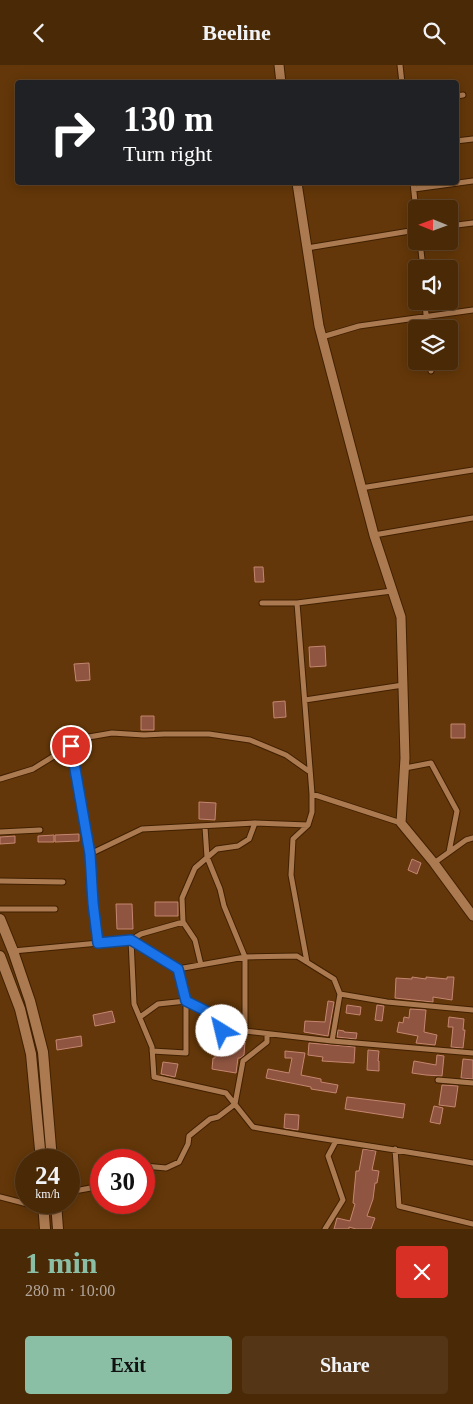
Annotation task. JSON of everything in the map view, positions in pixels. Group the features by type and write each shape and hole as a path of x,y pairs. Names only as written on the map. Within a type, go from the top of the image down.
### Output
{"main road":[{"path":"1,923 30,1001 43,1052 51,1149"},
{"path":"0,956 20,1009 31,1053 40,1149"},
{"path":"44,1214 45,1229"},
{"path":"57,1214 58,1229"}],"street":[{"path":"279,65 282,80"},
{"path":"400,65 402,80"},
{"path":"459,141 473,139"},
{"path":"459,183 473,181"},
{"path":"297,185 319,326 374,535 401,617 404,768 401,823"},
{"path":"413,185 415,200"},
{"path":"414,189 444,185"},
{"path":"458,225 473,223"},
{"path":"307,247 408,231"},
{"path":"426,310 426,320"},
{"path":"322,337 359,326 473,310"},
{"path":"361,488 473,470"},
{"path":"374,535 473,519"},
{"path":"262,603 297,603 392,591"},
{"path":"297,603 312,812 308,825 293,839 292,875 307,962"},
{"path":"305,700 403,685"},
{"path":"0,779 33,769 83,738 112,733 144,735 209,734 250,740 286,755 310,772"},
{"path":"71,746 90,854 98,943"},
{"path":"404,768 431,763 457,811 449,852"},
{"path":"312,795 401,823 434,863 473,916"},
{"path":"90,854 142,829 255,823 308,825"},
{"path":"201,965 195,940 183,922 182,898 195,869 217,849 238,846 249,839 255,823"},
{"path":"205,827 207,857 220,889 224,906 245,957 245,1031"},
{"path":"0,832 40,830"},
{"path":"434,863 466,840 473,838"},
{"path":"0,881 63,882"},
{"path":"0,909 55,909"},
{"path":"13,951 131,940 141,934 183,922"},
{"path":"131,940 178,969 245,957 297,956 334,979 340,994 332,1041"},
{"path":"131,940 134,1004 152,1047 154,1077 226,1093 253,1127 473,1163"},
{"path":"152,1051 186,1053 186,1001 178,969"},
{"path":"340,994 387,1002 473,1010"},
{"path":"140,1017 158,1003 186,1001 218,1017 222,1031 245,1031 332,1041 473,1053"},
{"path":"155,1167 166,1168 180,1162 188,1144 189,1136 210,1119 218,1117 235,1104 243,1061 267,1042 267,1034"},
{"path":"438,1080 473,1083"},
{"path":"325,1229 343,1200 328,1156 336,1141"},
{"path":"395,1149 399,1206 473,1224"},
{"path":"0,1197 15,1200"}],"building":[{"path":"254,567 263,567 264,582 255,582"},
{"path":"325,646 326,666 310,667 309,647"},
{"path":"89,663 90,680 76,681 74,664"},
{"path":"285,701 286,717 274,718 273,702"},
{"path":"141,716 154,716 154,730 141,730"},
{"path":"451,724 465,724 465,738 451,738"},
{"path":"199,802 216,803 215,820 199,819"},
{"path":"79,834 79,841 55,842 55,835"},
{"path":"54,835 54,842 38,842 38,836"},
{"path":"15,836 15,843 0,844 0,837"},
{"path":"412,859 421,863 417,874 408,870"},
{"path":"155,902 178,902 178,916 155,916"},
{"path":"116,904 132,904 133,929 117,929"},
{"path":"412,977 447,979 447,977 454,977 452,1000 433,997 433,1002 395,998 396,978 412,979"},
{"path":"328,1001 334,1002 328,1036 304,1032 305,1021 325,1022"},
{"path":"347,1005 361,1007 360,1015 346,1013"},
{"path":"377,1005 384,1006 382,1021 375,1020"},
{"path":"410,1009 426,1010 424,1032 437,1035 435,1045 416,1043 418,1036 397,1032 399,1022 403,1023 404,1017 409,1018"},
{"path":"112,1011 115,1022 95,1026 93,1015"},
{"path":"449,1017 464,1019 463,1048 451,1047 453,1027 448,1027"},
{"path":"338,1030 357,1033 356,1039 337,1037"},
{"path":"81,1036 82,1046 57,1050 56,1040"},
{"path":"215,1041 245,1042 244,1055 238,1058 236,1073 212,1069 213,1058 215,1058"},
{"path":"309,1043 355,1047 354,1063 322,1061 323,1057 308,1055"},
{"path":"368,1050 379,1051 379,1071 367,1070"},
{"path":"285,1051 305,1053 301,1075 321,1079 321,1082 338,1085 336,1093 266,1078 268,1069 289,1073 292,1058 285,1058"},
{"path":"437,1055 444,1056 442,1076 412,1073 414,1061 436,1065"},
{"path":"463,1059 473,1060 473,1079 461,1078"},
{"path":"163,1062 178,1064 175,1077 161,1074"},
{"path":"442,1085 458,1086 455,1107 439,1105"},
{"path":"347,1097 405,1104 403,1118 345,1109"},
{"path":"434,1106 443,1108 440,1124 430,1122"},
{"path":"285,1114 299,1115 298,1130 284,1128"},
{"path":"363,1149 376,1151 372,1170 379,1171 367,1216 375,1218 371,1229 349,1227 349,1229 334,1229 337,1218 350,1221 355,1204 353,1203 356,1171 359,1171"}],"route":[{"path":"71,746 90,854 98,943 131,940 178,969 186,1001 218,1017 222,1031"}]}
